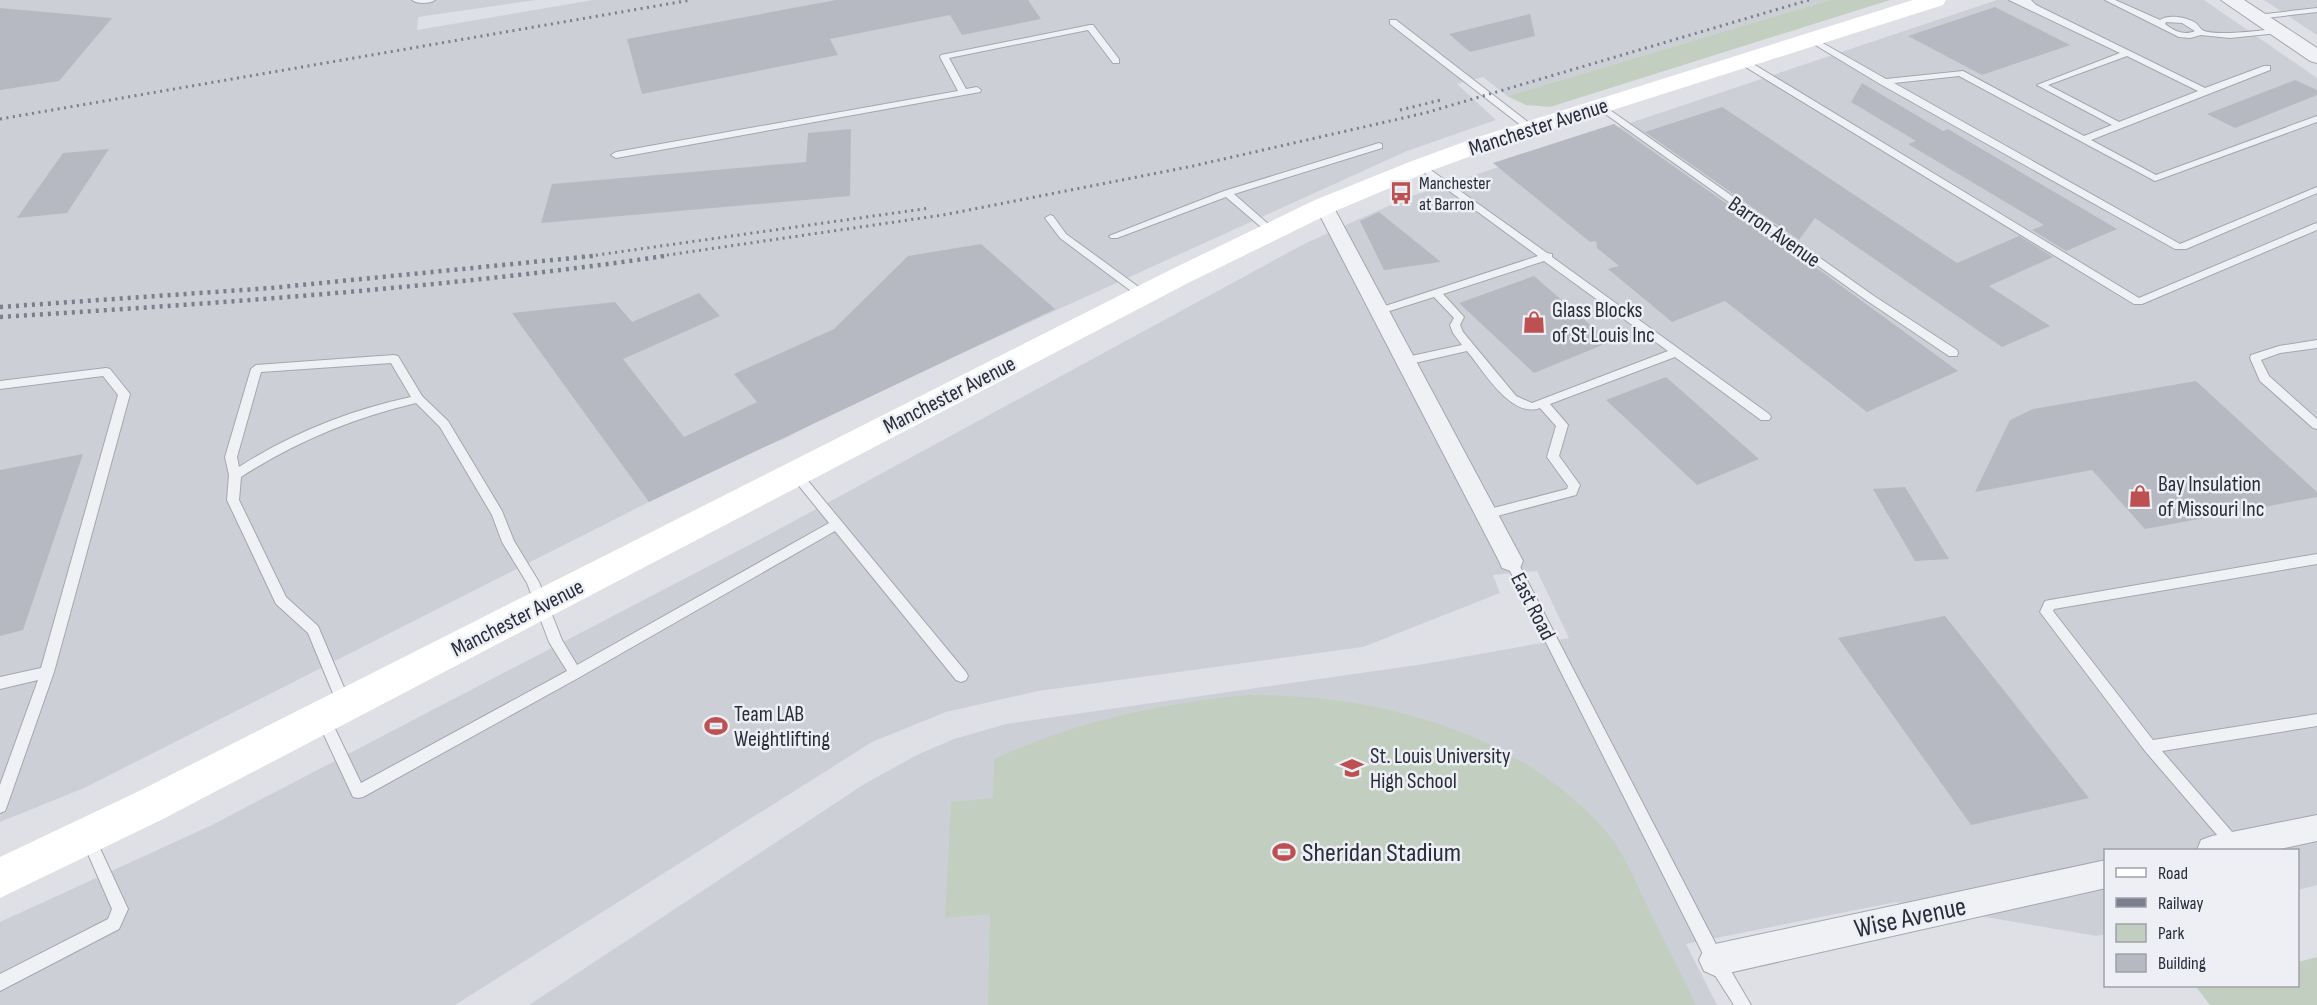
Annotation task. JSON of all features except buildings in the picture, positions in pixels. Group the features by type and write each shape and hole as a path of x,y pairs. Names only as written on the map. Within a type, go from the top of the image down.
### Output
{"main road":[{"name":"Manchester Avenue","path":"0,878 88,837 1143,295 1324,206 1421,166 1530,128 1935,0"}],"street":[{"path":"2230,0 2317,57"},
{"name":"East Road","path":"1324,206 1511,561"},
{"path":"2223,848 2317,828"},
{"name":"Wise Avenue","path":"1714,960 2104,874"}],"lane":[{"path":"416,0 431,0"},
{"path":"2013,0 2030,3 2205,91"},
{"path":"2109,0 2178,34 2195,35 2200,32 2230,36 2278,31"},
{"path":"2257,17 2317,9"},
{"path":"2161,24 2164,20 2180,20 2196,27 2200,32"},
{"path":"1393,22 1530,128"},
{"path":"964,93 944,57 1090,27 1116,61"},
{"path":"1811,40 2178,247 2183,247 2317,190"},
{"path":"2118,125 2041,85 2127,53"},
{"path":"1742,61 2138,302 2317,226"},
{"path":"2083,140 2267,68"},
{"path":"1883,82 1960,74 2148,175 2161,178 2317,118"},
{"path":"616,155 977,90"},
{"name":"Barron Avenue","path":"1600,106 1870,298 1953,353"},
{"path":"1114,236 1227,193 1379,146"},
{"path":"1421,166 1455,193 1548,256 1765,417"},
{"path":"1227,193 1271,231"},
{"path":"1050,218 1063,236 1143,295"},
{"path":"1380,311 1548,256"},
{"path":"1436,293 1459,317 1455,325 1469,347 1512,399 1532,407 1677,352"},
{"path":"2317,344 2278,350 2255,358 2264,378 2317,425"},
{"path":"1406,361 1469,347"},
{"path":"575,673 556,642 532,582 508,542 498,514 444,424 418,399 394,359 256,369 231,457 235,474 233,500 281,600 313,630 333,711 358,792 575,673 836,525"},
{"path":"0,385 106,372 124,394 47,672 0,806"},
{"path":"235,474 273,450 378,407 418,399"},
{"path":"1486,514 1572,492 1574,485 1553,457 1562,425 1542,403"},
{"path":"795,473 961,676"},
{"path":"2223,848 2150,747 2046,612 2050,605 2317,559"},
{"name":"East Road","path":"1511,561 1714,960 1743,1005"},
{"path":"0,683 47,672"},
{"path":"2150,747 2317,720"},
{"path":"0,983 114,924 120,909 88,837"}],"shaded area":[{"path":"0,0 536,0 418,17 417,30 593,0 1830,0 1507,96 1483,77 1457,84 1496,120 1407,151 841,408 786,438 746,454 649,502 84,788 0,822"},
{"path":"1997,0 2204,0 2317,78 2317,885 2299,890 2299,849 2104,849 2104,934 2097,936 1896,902 1686,944 1717,1005 529,1005 866,783 919,754 954,739 1006,724 1424,664 1569,638 1537,571 1493,575 1500,593 1363,647 1038,691 946,712 872,742 455,1005 0,1005 0,922 212,825 772,533 1304,244 1406,198"},
{"path":"2264,0 2317,0 2317,35"}],"green space":[{"path":"1830,0 1890,0 1550,107 1526,105 1507,96"},
{"name":"Sheridan Stadium","path":"1247,695 1297,696 1396,711 1444,726 1490,745 1534,769 1574,799 1614,842 1696,1005 988,1005 990,914 945,918 951,802 993,798 994,759 1024,746 1118,716 1183,703"},
{"path":"2317,957 2317,1005 2210,1005 2196,987 2299,987 2299,962"}],"railway":[{"path":"0,119 691,0"},
{"path":"654,257 943,215 1193,166 1425,113 1809,0"},
{"path":"1400,110 1441,100"},
{"path":"583,257 930,208"},
{"path":"583,257 593,256"},
{"path":"0,317 416,286 665,256"},
{"path":"0,307 271,288 583,257"}],"place":[{"name":"Manchester at Barron","path":"1401,193"},
{"name":"Glass Blocks of St Louis Inc","path":"1534,322"},
{"name":"Bay Insulation of Missouri Inc","path":"2140,496"},
{"name":"Team LAB Weightlifting","path":"716,726"},
{"name":"St. Louis University High School","path":"1352,768"},
{"name":"Sheridan Stadium","path":"1284,852"}]}
